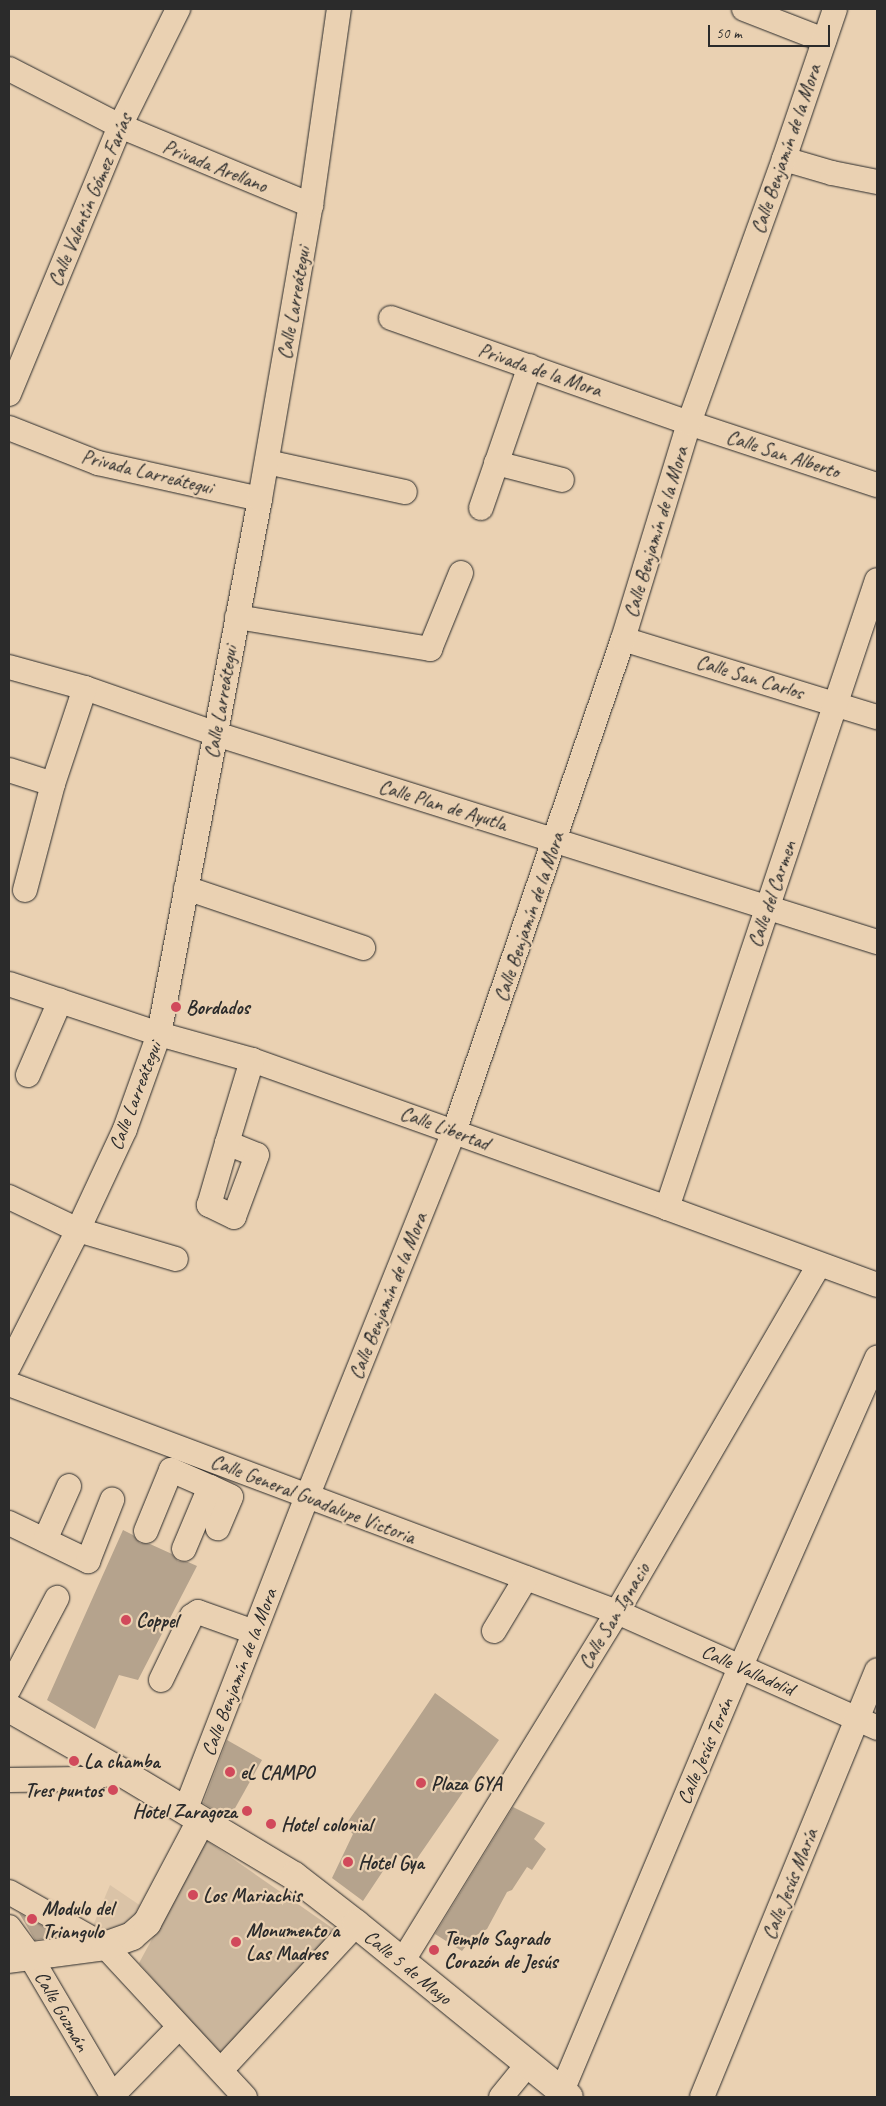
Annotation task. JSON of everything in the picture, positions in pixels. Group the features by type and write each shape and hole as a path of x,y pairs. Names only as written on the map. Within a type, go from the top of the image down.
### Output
{"main road":[{"name":"Calle 5 de Mayo","path":"9,1708 121,1772 294,1876 566,2094"},
{"path":"19,1958 105,1946 132,1936 147,1923 193,1816"}],"street":[{"name":"Calle Valentín Gómez Farías","path":"9,394 120,126 178,9"},
{"name":"Calle Larreátegui","path":"9,1366 78,1230 125,1130 159,1034 260,499 310,205 340,9"},
{"path":"744,9 824,40"},
{"name":"Calle Benjamín de la Mora","path":"193,1816 254,1632 454,1132 623,639 689,423 835,9"},
{"name":"Privada Arellano","path":"9,68 120,126 310,205"},
{"path":"784,158 832,173 877,182"},
{"name":"Privada de la Mora","path":"391,318 689,423"},
{"path":"481,508 530,366"},
{"name":"Calle San Alberto","path":"689,423 877,485"},
{"name":"Privada Larreátegui","path":"9,428 98,463 260,499"},
{"path":"266,462 405,492"},
{"path":"496,463 562,480"},
{"path":"237,618 430,649 461,573"},
{"name":"Calle del Carmen","path":"667,1208 877,580"},
{"name":"Calle San Carlos","path":"623,639 877,717"},
{"name":"Calle Plan de Ayutla","path":"9,667 85,688 216,734 877,942"},
{"path":"25,890 53,784 85,688"},
{"path":"9,770 53,784"},
{"path":"186,888 364,948"},
{"name":"Calle Libertad","path":"9,984 159,1034 252,1060 877,1285"},
{"path":"28,1075 60,1001"},
{"path":"228,1143 252,1060"},
{"path":"9,1197 78,1230 176,1259"},
{"name":"Calle San Ignacio","path":"402,1962 617,1612 819,1265"},
{"name":"Calle Jesús Terán","path":"566,2094 741,1666 877,1358"},
{"name":"Calle General Guadalupe Victoria","path":"9,1384 617,1612"},
{"path":"184,1548 201,1484 203,1458"},
{"path":"146,1531 171,1470 232,1497 218,1528"},
{"path":"45,1540 69,1486"},
{"path":"9,1523 88,1561 112,1500"},
{"path":"494,1631 526,1578"},
{"path":"9,1689 57,1598"},
{"path":"161,1680 192,1616 198,1612 254,1632"},
{"name":"Calle Valladolid","path":"617,1612 867,1724"},
{"name":"Calle Jesús María","path":"702,2097 867,1724 877,1670"},
{"path":"9,1780 82,1779 121,1772"},
{"path":"9,1892 105,1946 178,2028 245,2097"},
{"path":"220,2070 356,1924"},
{"name":"Calle Guzmán","path":"9,1927 19,1958 112,2097"},
{"path":"112,2097 178,2028"},
{"path":"501,2097 528,2064"}],"shaded area":[{"path":"206,1840 338,1932 225,2060 139,1963"},
{"path":"110,1885 141,1906 134,1930 108,1934 92,1928"}],"building":[{"name":"Coppel","path":"123,1530 133,1535 140,1543 150,1544 172,1554 178,1561 188,1562 197,1566 138,1680 119,1675 95,1729 47,1700"},
{"name":"Plaza GYA","path":"435,1693 499,1740 414,1863 395,1853 363,1901 332,1878 353,1834 345,1826"},
{"name":"eL CAMPO","path":"227,1740 262,1760 229,1819 203,1803"},
{"path":"513,1807 545,1823 534,1839 546,1849 532,1870 527,1867 512,1890 507,1892 487,1929 473,1937 462,1951 435,1934"},
{"path":"19,1913 60,1936 35,1940"}],"place":[{"name":"Bordados","path":"176,1007"},
{"name":"Coppel","path":"126,1620"},
{"name":"La chamba","path":"74,1761"},
{"name":"eL CAMPO","path":"230,1772"},
{"name":"Plaza GYA","path":"421,1783"},
{"name":"Tres puntos","path":"113,1790"},
{"name":"Hotel Zaragoza","path":"247,1811"},
{"name":"Hotel colonial","path":"271,1824"},
{"name":"Hotel Gya","path":"348,1862"},
{"name":"Los Mariachis","path":"193,1895"},
{"name":"Modulo del Triangulo","path":"32,1919"},
{"name":"Monumento a Las Madres","path":"236,1942"},
{"name":"Templo Sagrado Corazón de Jesús","path":"434,1950"}]}
